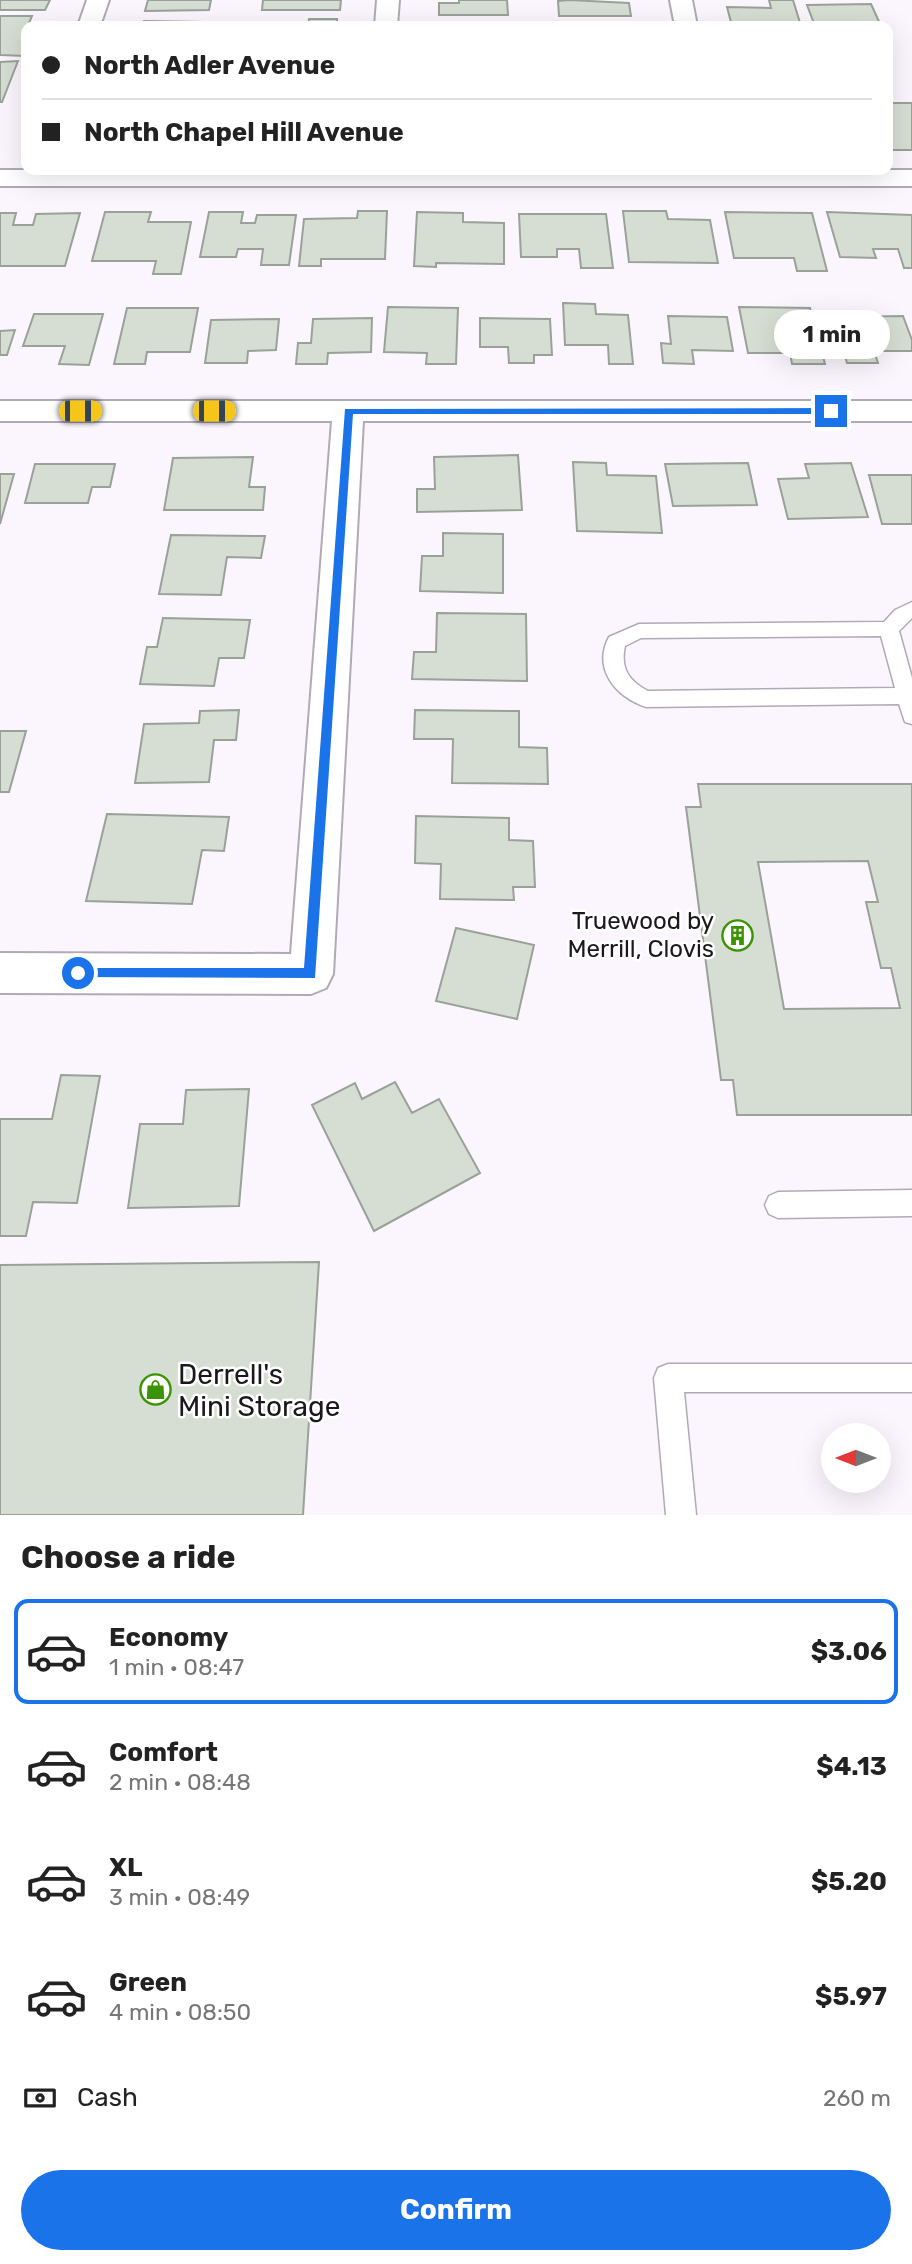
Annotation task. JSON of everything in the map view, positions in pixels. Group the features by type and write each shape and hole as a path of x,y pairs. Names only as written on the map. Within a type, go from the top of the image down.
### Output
{"street":[{"path":"91,21 98,0"},
{"path":"386,21 388,0"},
{"path":"681,0 685,21"},
{"path":"0,178 27,175"},
{"path":"766,175 912,178"},
{"path":"0,411 912,411"},
{"path":"0,973 310,974 348,411"}],"lane":[{"path":"907,696 646,699 627,690 616,674 611,658 616,642 639,631 890,629 902,615 912,609"},
{"path":"890,629 912,716"},
{"path":"778,1205 912,1203"},
{"path":"681,1515 668,1378 912,1378"}],"building":[{"path":"0,0 50,0 45,10 0,10"},
{"path":"148,0 211,0 209,10 145,11"},
{"path":"263,0 341,0 340,10 262,10"},
{"path":"459,0 507,0 508,15 439,15 439,3 459,3"},
{"path":"769,0 793,0 799,21 731,21 727,7 771,8"},
{"path":"558,1 629,3 631,16 559,16"},
{"path":"871,4 879,21 813,21 807,5"},
{"path":"0,16 32,16 30,21 21,21 21,56 0,55"},
{"path":"309,19 337,19 337,21"},
{"path":"18,61 2,102 0,102 0,62"},
{"path":"893,103 912,103 912,150 893,150"},
{"path":"358,211 387,211 385,259 321,259 321,266 299,266 304,219 357,218"},
{"path":"623,211 666,211 668,219 710,220 718,263 629,262"},
{"path":"105,212 151,212 148,222 191,222 181,274 153,274 156,261 92,261"},
{"path":"209,212 243,212 241,223 255,223 257,215 296,215 289,265 261,265 263,249 238,249 236,257 200,257"},
{"path":"417,212 463,213 463,222 504,223 504,264 436,263 436,267 414,266"},
{"path":"725,212 812,213 827,271 797,271 794,258 734,258"},
{"path":"827,212 912,215 912,268 904,268 898,249 873,249 876,258 840,257"},
{"path":"0,213 16,213 13,225 33,225 36,214 80,213 65,266 0,266"},
{"path":"519,214 606,214 613,268 581,268 579,249 557,249 557,257 521,257"},
{"path":"563,303 595,304 596,314 628,315 633,364 609,364 608,345 565,345"},
{"path":"388,307 458,308 456,364 426,364 427,353 384,352"},
{"path":"739,307 810,308 825,364 792,364 790,353 748,353"},
{"path":"127,308 198,308 190,352 147,352 145,364 114,364"},
{"path":"34,314 103,314 89,365 59,364 65,346 23,346"},
{"path":"668,316 727,317 733,351 692,350 694,364 663,363 661,343 671,344"},
{"path":"903,316 912,340 912,351 874,351 878,363 847,363 841,343 854,343 845,317"},
{"path":"372,318 371,352 328,353 327,364 296,364 298,343 311,343 313,319"},
{"path":"480,318 550,319 552,355 534,355 534,363 509,363 508,347 480,347"},
{"path":"279,319 276,350 248,351 247,363 205,363 211,320"},
{"path":"15,330 7,355 0,355 0,331"},
{"path":"518,455 522,510 417,512 417,489 435,489 434,457"},
{"path":"253,457 249,487 265,487 263,510 164,510 173,458"},
{"path":"573,462 606,463 607,475 656,476 662,533 577,531"},
{"path":"748,463 757,505 673,506 665,464"},
{"path":"851,463 868,517 788,519 778,479 809,478 805,464"},
{"path":"35,464 115,464 110,487 92,487 88,503 25,503"},
{"path":"0,474 14,474 0,524"},
{"path":"869,475 912,475 912,524 882,524"},
{"path":"443,533 503,534 503,593 420,591 422,556 443,556"},
{"path":"171,535 265,536 261,558 227,557 221,595 159,594"},
{"path":"437,613 526,614 527,681 412,679 414,652 436,652"},
{"path":"163,618 250,620 244,658 219,658 214,686 140,684 147,647 157,647"},
{"path":"239,710 236,740 214,740 209,782 135,783 144,724 199,723 200,711"},
{"path":"415,710 519,711 519,747 547,748 548,784 452,783 453,739 414,739"},
{"path":"0,731 26,731 9,792 0,792"},
{"name":"Truewood by Merrill, Clovis","path":"698,784 912,784 912,1115 737,1115 733,1080 721,1080 686,807 701,807","holes":["868,861 878,902 866,902 881,968 891,968 900,1008 784,1009 758,862"]},
{"path":"107,814 229,817 224,851 202,850 192,904 86,901"},
{"path":"416,816 509,818 509,840 533,841 535,887 513,887 514,900 440,899 441,864 415,863"},
{"path":"456,928 534,945 517,1019 436,1001"},
{"path":"61,1075 100,1076 77,1203 33,1202 26,1236 0,1236 0,1119 52,1119"},
{"path":"395,1082 412,1113 439,1099 480,1173 374,1231 312,1105 355,1083 362,1099"},
{"path":"249,1089 239,1206 128,1208 140,1124 183,1124 186,1090"},
{"name":"Derrell's Mini Storage","path":"319,1262 303,1515 0,1515 0,1265"}],"place":[{"name":"Truewood by Merrill, Clovis","path":"737,935"},
{"name":"Derrell's Mini Storage","path":"155,1390"}],"route":[{"path":"78,973 310,974 348,411 831,411"}]}
